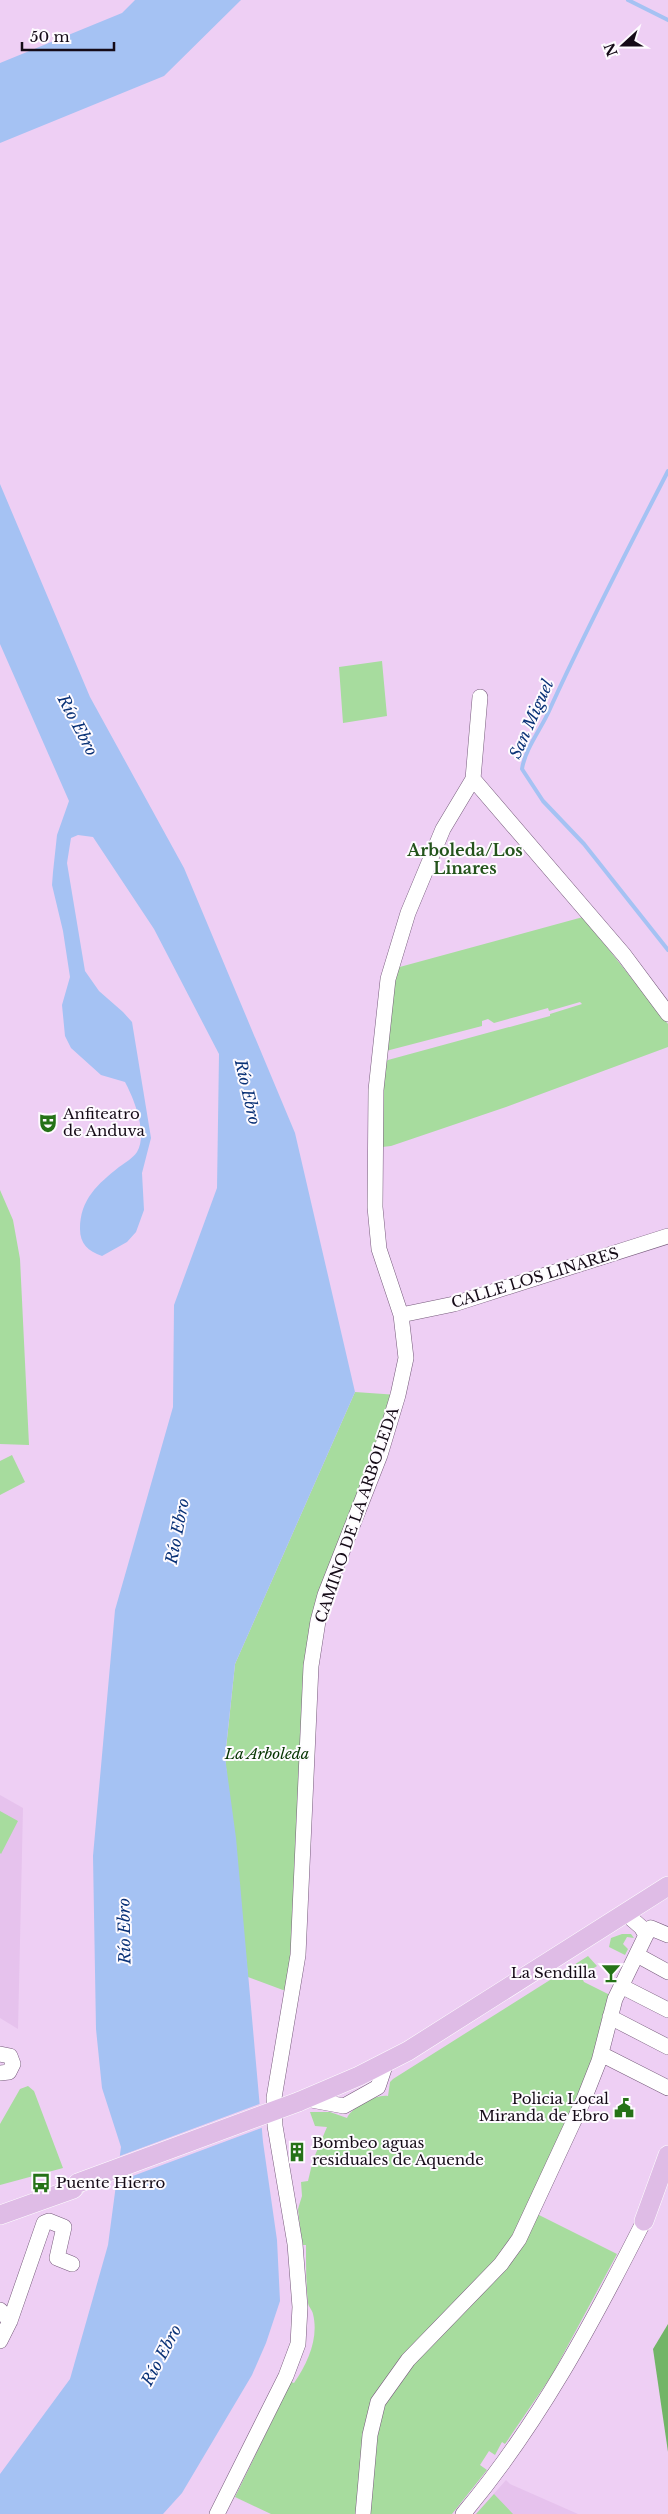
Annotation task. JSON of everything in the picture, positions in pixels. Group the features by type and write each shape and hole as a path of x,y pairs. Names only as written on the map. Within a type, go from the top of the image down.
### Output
{"main road":[{"path":"0,2205 63,2185 78,2183 301,2101 386,2063 631,1917 668,1886"},
{"path":"644,2221 668,2155"},
{"path":"0,2215 74,2189 78,2183"},
{"path":"644,2221 668,2187"}],"street":[{"name":"CAMINO DE LA ARBOLEDA","path":"217,2514 286,2376 294,2357 300,2331 295,2244 275,2126 274,2098 298,1955 311,1666 318,1621 325,1595 380,1455 398,1395 406,1358 401,1315 379,1249 375,1207 376,1090 385,1004 392,962 408,913 443,829 473,779 480,697"},
{"path":"473,779 624,955 668,1014"},
{"name":"CALLE LOS LINARES","path":"401,1315 462,1302 668,1236"},
{"path":"631,1917 646,1936"},
{"path":"363,2514 368,2449 378,2402 408,2360 501,2264 519,2239 584,2099 601,2054 611,2010 621,1986 651,1928 668,1935"},
{"path":"637,1954 668,1972"},
{"path":"621,1986 668,2010"},
{"path":"610,2017 668,2046"},
{"path":"0,2054 8,2054 13,2064 4,2072 0,2087"},
{"path":"601,2054 668,2088"},
{"path":"301,2101 325,2101 344,2106 378,2087 386,2063"},
{"path":"352,2079 368,2093"},
{"path":"352,2079 353,2101"},
{"path":"463,2514 492,2479 558,2382 605,2298 644,2221"},
{"path":"0,2341 5,2316 44,2223 49,2222 64,2227 57,2258 72,2264"}],"shaded area":[{"path":"0,1795 23,1808 18,2029 0,2018"},
{"path":"506,2480 510,2484 578,2514 476,2514"}],"green space":[{"path":"382,661 387,716 343,723 339,667"},
{"path":"583,917 668,1024 668,1047 506,1107 391,1146 382,1147 381,1103 384,1064 388,1060 550,1016 550,1014 582,1004 580,1002 549,1011 548,1008 494,1023 488,1019 482,1021 482,1026 386,1051 396,968"},
{"path":"0,1190 13,1220 20,1259 29,1445 0,1444"},
{"name":"La Arboleda","path":"355,1392 398,1395 318,1621 291,1993 248,1977 225,1758 235,1664"},
{"path":"12,1455 25,1482 0,1495 0,1461"},
{"path":"0,1811 18,1821 1,1854 0,1853"},
{"path":"622,1934 631,1934 634,1938 627,1937 623,1944 628,1949 625,1955 609,1947 611,1938"},
{"path":"588,1956 597,1966 581,1976 584,1982 610,1995 599,2049 509,2248 392,2371 359,2514 271,2514 235,2497 291,2382 294,2383 308,2359 315,2332 313,2312 308,2303 306,2245 302,2245 298,2209 302,2196 301,2182 308,2181 313,2160 327,2127 315,2126 310,2112 330,2112 347,2118 365,2102 377,2097 388,2096 390,2082 393,2079"},
{"path":"28,2086 34,2091 63,2168 0,2185 0,2124 20,2089"},
{"path":"537,2214 617,2254 552,2375 505,2444 502,2442 495,2455 489,2451 480,2465 487,2470 452,2514 367,2514 372,2456 385,2398"},
{"path":"668,2324 668,2452 653,2349"},
{"path":"494,2494 513,2514 476,2514"}],"water":[{"path":"135,0 241,0 164,76 0,143 0,63 122,13"},
{"name":"Río Ebro","path":"0,484 90,697 184,868 295,1133 355,1392 235,1664 225,1757 236,1838 263,2142 277,2240 280,2301 266,2343 252,2375 182,2493 163,2514 0,2514 0,2474 70,2379 108,2245 121,2147 102,2088 96,2029 93,1856 115,1610 173,1407 174,1305 217,1188 219,1054 154,929 93,837 78,835 71,838 67,863 85,971 99,991 132,1022 151,1138 142,1173 144,1210 136,1232 127,1242 102,1256 93,1252 81,1239 80,1229 83,1209 97,1186 137,1152 140,1144 140,1126 136,1107 125,1082 101,1075 71,1048 65,1036 62,1005 70,977 63,931 52,885 57,835 69,801 0,644"}],"pier":[{"path":"262,2103 264,2127 114,2183 117,2157"}],"waterway":[{"name":"San Miguel","path":"628,0 668,20"},
{"name":"San Miguel","path":"668,471 592,620 546,718 530,747 522,769 543,801 584,844 668,950"}],"place":[{"name":"Anfiteatro de Anduva","path":"48,1123"},
{"name":"La Sendilla","path":"611,1973"},
{"name":"Policia Local Miranda de Ebro","path":"624,2108"},
{"name":"Bombeo aguas residuales de Aquende","path":"297,2152"},
{"name":"Puente Hierro","path":"41,2183"}],"district":[{"name":"Arboleda/Los Linares","path":"465,859"}]}
